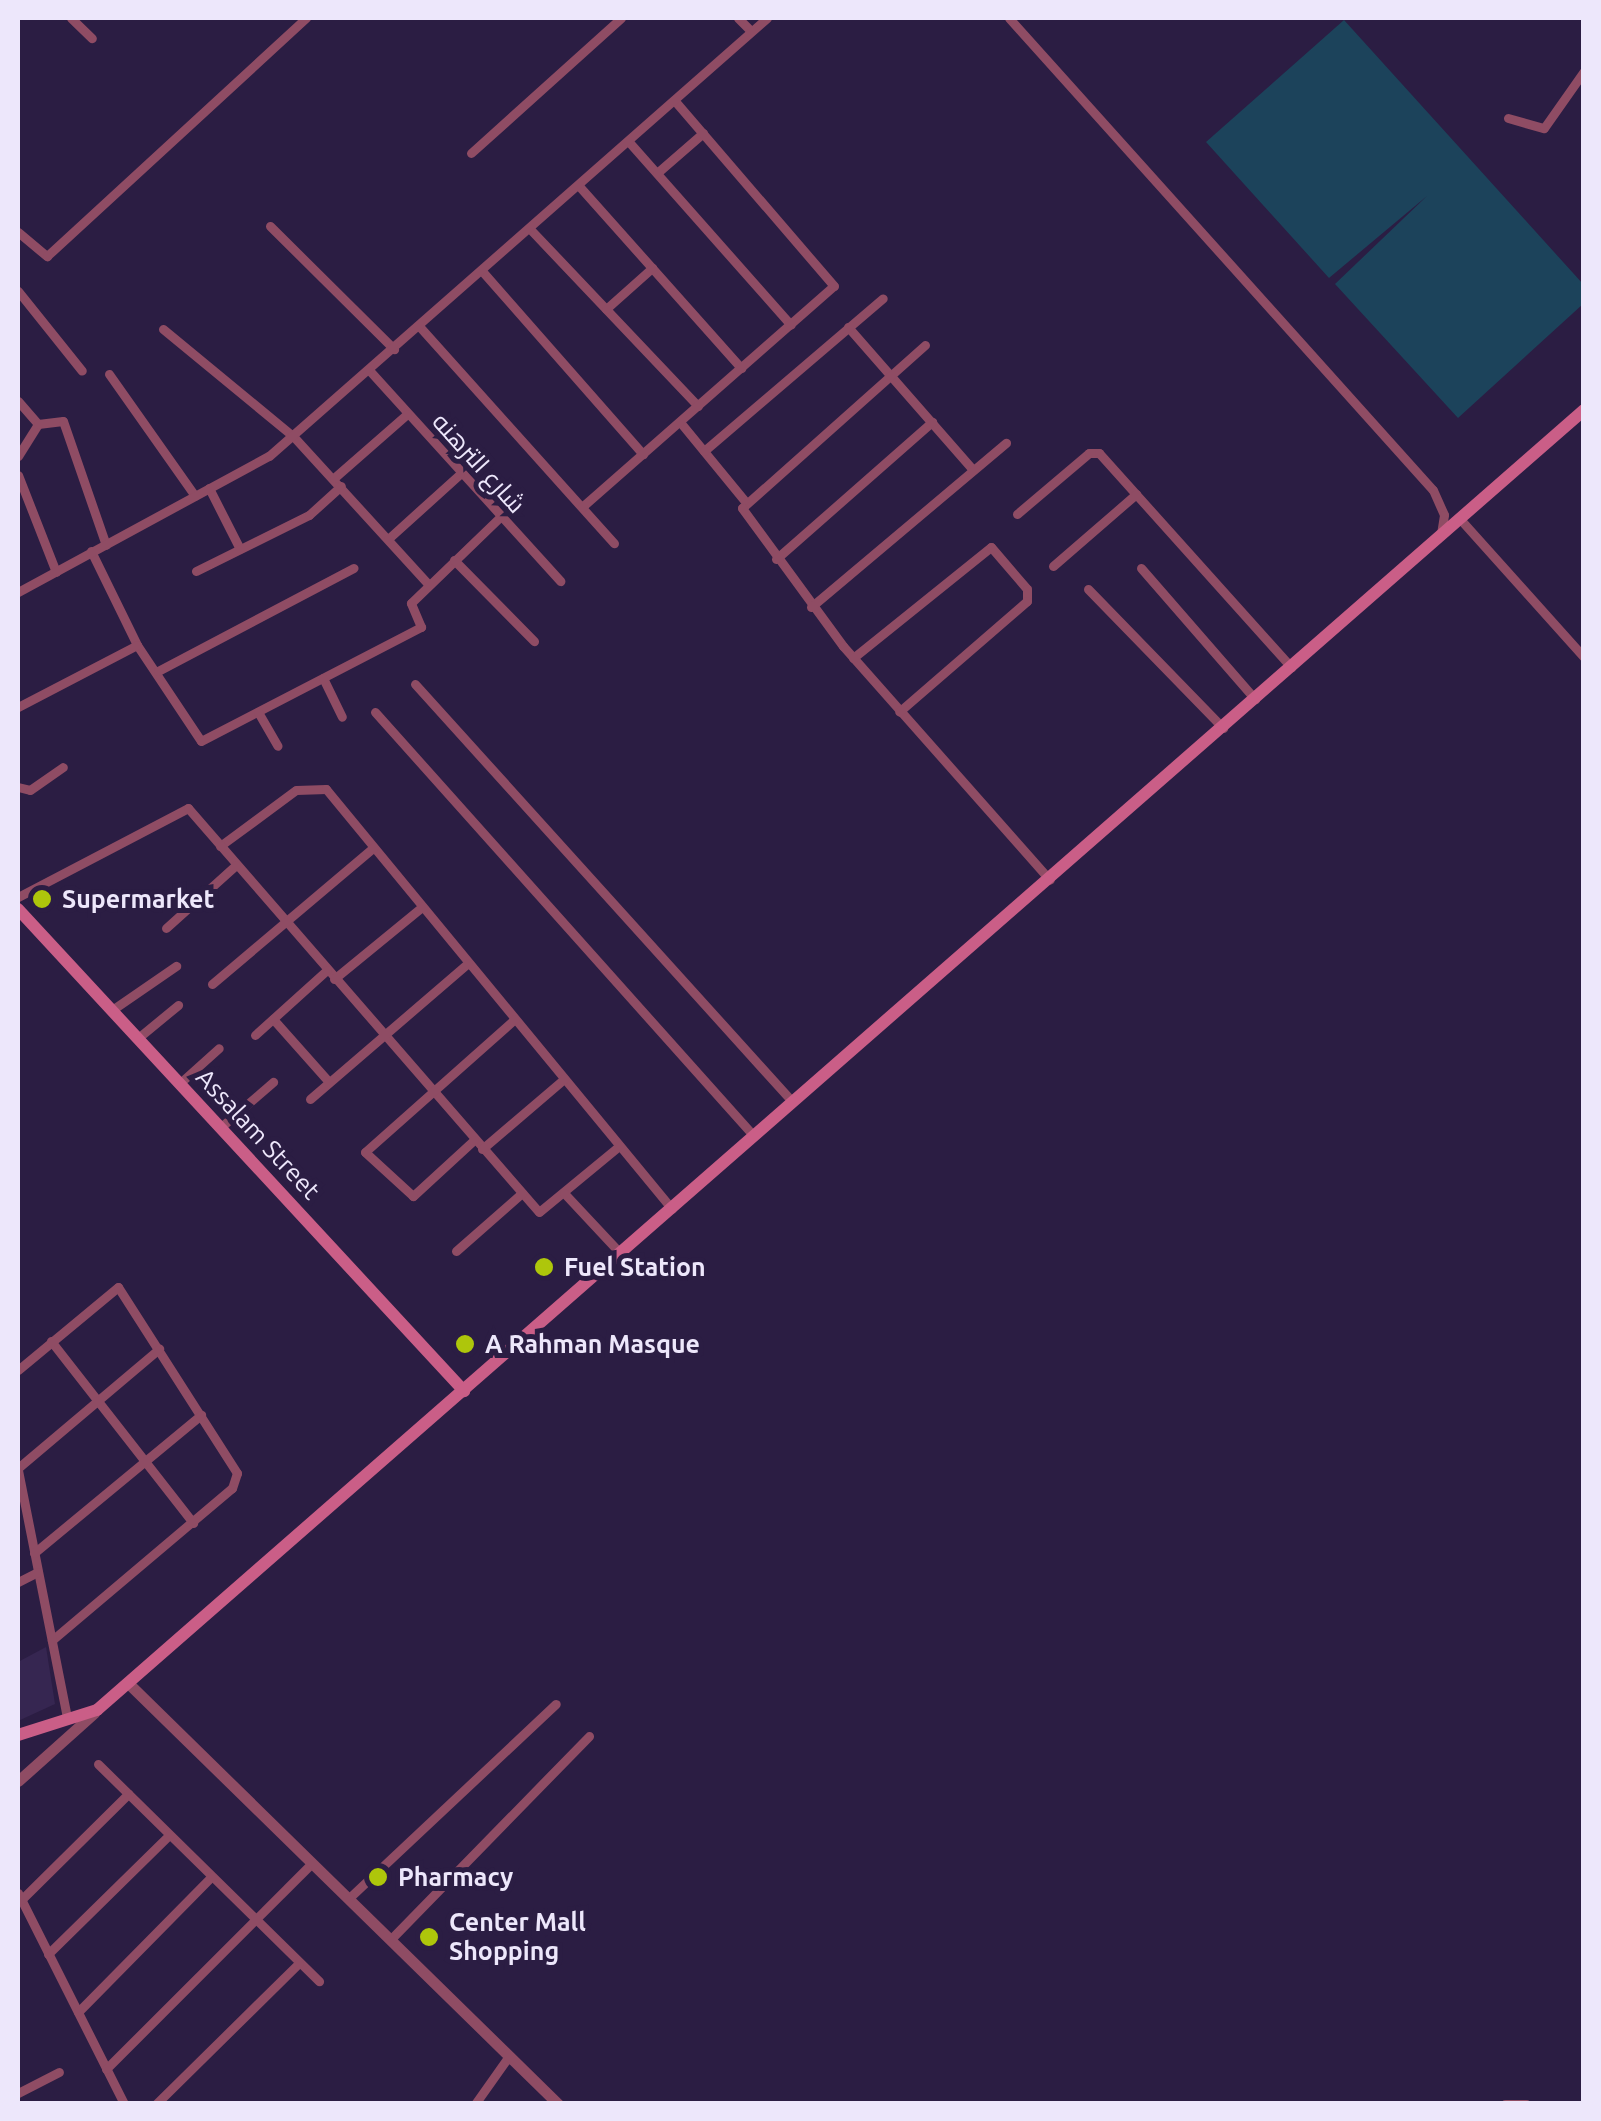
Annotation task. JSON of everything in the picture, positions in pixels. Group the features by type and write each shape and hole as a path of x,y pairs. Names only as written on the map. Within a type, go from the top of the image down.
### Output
{"main road":[{"path":"18,1735 97,1710 621,1254 790,1099 1050,880 1584,410"},
{"name":"Assalam Street","path":"18,909 464,1392"}],"street":[{"path":"72,18 92,38"},
{"path":"18,232 36,253 46,256 306,18"},
{"path":"471,153 622,18"},
{"path":"738,18 751,32"},
{"path":"18,592 106,546 293,436 767,18"},
{"path":"1009,18 1432,490 1444,514 1441,535"},
{"path":"1508,118 1544,128 1584,71"},
{"path":"582,507 832,289 832,282 675,101"},
{"path":"656,173 703,133"},
{"path":"629,142 791,325"},
{"path":"579,186 742,368"},
{"path":"270,226 394,349"},
{"path":"530,229 698,406"},
{"path":"606,309 652,268"},
{"path":"482,272 642,454"},
{"path":"18,292 82,371"},
{"path":"704,451 883,298"},
{"path":"420,326 614,543"},
{"path":"848,327 973,470"},
{"path":"163,328 293,436 428,584"},
{"path":"744,500 924,345"},
{"name":"شارع الترهنه","path":"369,370 560,581"},
{"path":"109,374 194,496"},
{"path":"18,400 38,424"},
{"path":"196,572 308,515 407,414"},
{"path":"18,456 38,424 54,418 67,424 106,546"},
{"path":"680,422 744,500 747,521 811,607 1050,880"},
{"path":"776,560 932,422"},
{"path":"811,607 1006,443"},
{"path":"1016,514 1094,451 1291,668"},
{"path":"388,539 460,474"},
{"path":"18,475 56,572"},
{"path":"208,488 240,549"},
{"path":"1052,566 1136,494"},
{"path":"91,552 137,645 158,671 201,741 421,627 410,606 500,517"},
{"path":"1460,519 1584,657"},
{"path":"853,658 991,547 1029,597 899,712"},
{"path":"454,560 534,641"},
{"path":"158,671 353,568"},
{"path":"1141,568 1256,699"},
{"path":"1088,589 1223,728"},
{"path":"18,707 137,645"},
{"path":"323,678 342,717"},
{"path":"415,684 790,1099"},
{"path":"258,712 278,746"},
{"path":"376,712 753,1135"},
{"path":"18,787 30,790 63,767"},
{"path":"220,846 296,790 317,786 422,906 672,1209"},
{"path":"18,896 186,809 540,1212 619,1146"},
{"path":"212,984 373,848"},
{"path":"166,928 236,865"},
{"path":"255,1035 422,906"},
{"path":"310,1100 468,963"},
{"path":"112,1010 176,966"},
{"path":"138,1038 178,1005"},
{"path":"273,1019 330,1082"},
{"path":"474,1140 413,1196 366,1155 430,1091 515,1020"},
{"path":"180,1082 219,1048"},
{"path":"482,1149 564,1079"},
{"path":"222,1127 273,1082"},
{"path":"456,1251 522,1193"},
{"path":"564,1193 621,1254"},
{"path":"18,1370 116,1287 159,1349 237,1478 193,1523 52,1640"},
{"path":"51,1340 193,1523"},
{"path":"67,1717 34,1553 22,1518 18,1469 159,1349"},
{"path":"34,1553 201,1416"},
{"path":"18,1582 38,1572"},
{"path":"128,1683 558,2104"},
{"path":"348,1899 556,1704"},
{"path":"18,1781 97,1710"},
{"path":"390,1940 590,1736"},
{"path":"98,1764 319,1981"},
{"path":"124,2104 19,1897 128,1794"},
{"path":"48,1954 169,1834"},
{"path":"106,2068 312,1863"},
{"path":"78,2012 211,1876"},
{"path":"156,2104 299,1963"},
{"path":"475,2104 509,2056"},
{"path":"18,2093 59,2072"},
{"path":"1506,2104 1526,2104"}],"shaded area":[{"path":"46,1647 55,1704 18,1721 18,1662"}],"water":[{"path":"1344,20 1583,284 1583,304 1458,418 1335,284 1427,196 1329,278 1206,142"}],"place":[{"name":"Supermarket","path":"42,899"},
{"name":"Fuel Station","path":"544,1267"},
{"name":"A Rahman Masque","path":"465,1344"},
{"name":"Pharmacy","path":"378,1877"},
{"name":"Center Mall Shopping","path":"429,1937"}]}
